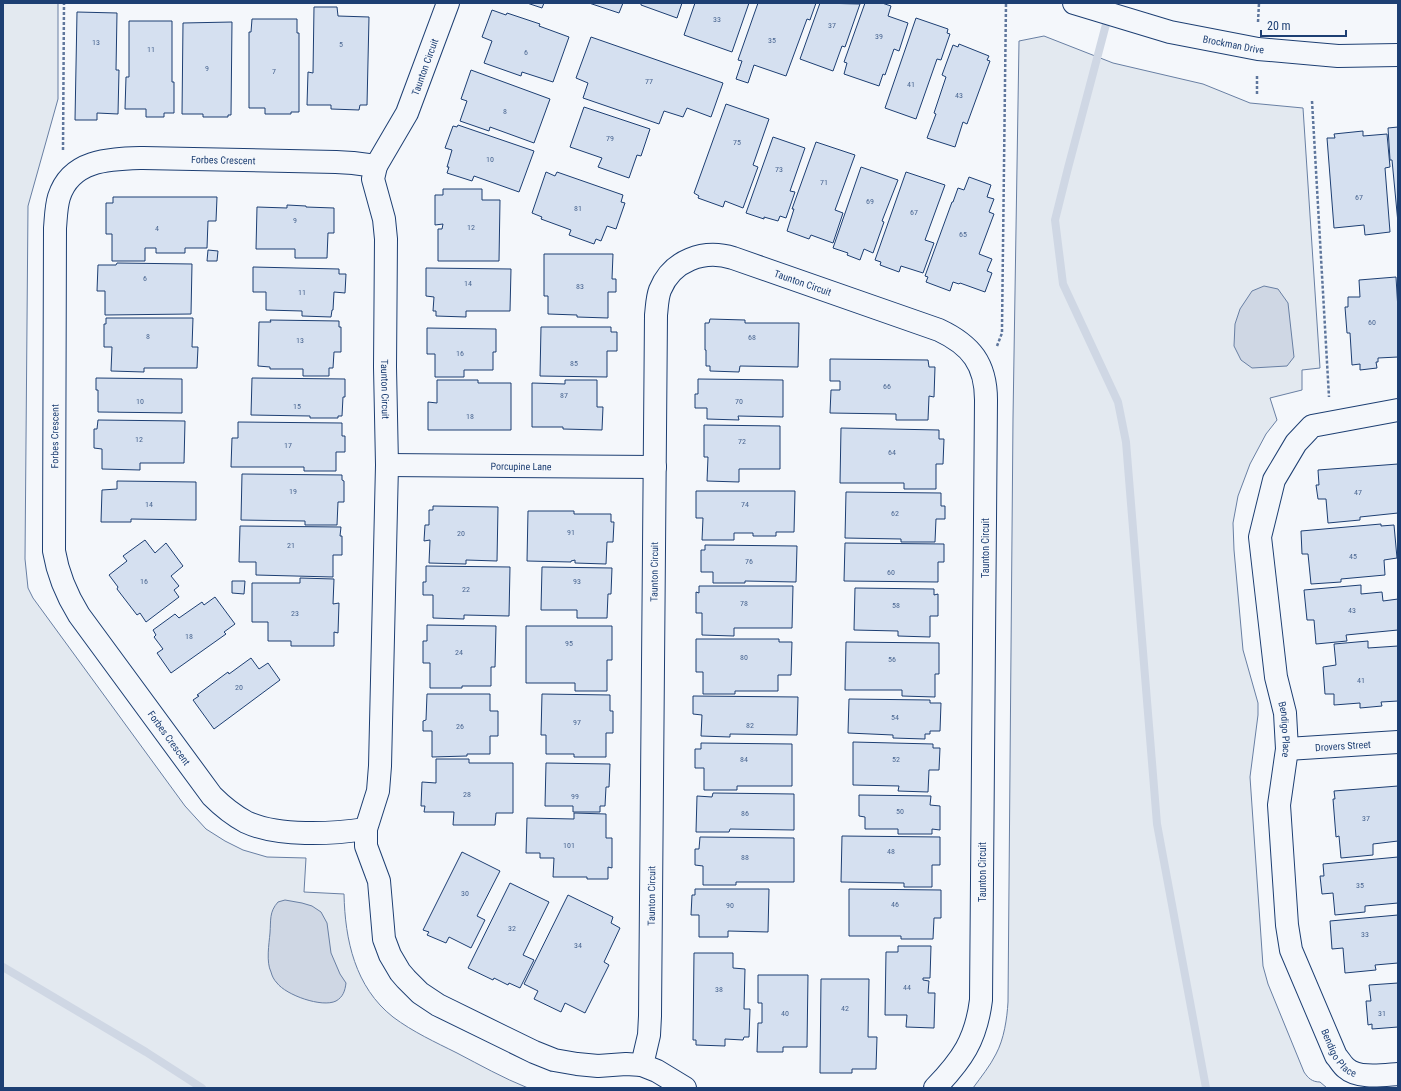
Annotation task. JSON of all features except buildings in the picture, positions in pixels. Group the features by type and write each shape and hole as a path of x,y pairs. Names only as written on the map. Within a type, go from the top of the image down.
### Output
{"street":[{"name":"Taunton Circuit","path":"448,3 407,113 376,166 374,179 384,220 386,239 385,367 387,465 380,766 378,791 366,830 366,846 379,881 383,931 390,955 400,972 420,993 438,1005 534,1052 554,1060 598,1066 626,1064 642,1065 657,1071 685,1088"},
{"name":"Brockman Drive","path":"1074,3 1170,32 1258,49 1301,54 1338,56 1398,55"},
{"name":"Forbes Crescent","path":"366,830 334,833 274,830 247,822 224,808 212,796 79,615 70,600 59,576 54,551 55,228 59,196 65,184 77,171 88,164 102,161 119,158 143,158 336,162 376,166"},
{"name":"Taunton Circuit","path":"642,1065 649,1035 650,1016 657,298 664,282 677,267 691,258 716,254 729,257 939,330 954,337 967,348 979,363 983,371 986,388 986,408 981,1000 978,1024 967,1048 960,1060 935,1088"},
{"name":"Bendigo Place","path":"1398,410 1312,426 1296,443 1274,480 1260,537 1276,677 1285,713 1287,749 1279,805 1287,925 1291,950 1336,1056 1346,1069 1358,1074 1398,1074"},
{"name":"Porcupine Lane","path":"387,465 655,467"},
{"name":"Drovers Street","path":"1287,749 1398,742"}],"path":[{"path":"63,154 64,3"},
{"path":"996,347 1002,333 1006,3"},
{"path":"1312,102 1331,422"}],"shaded area":[{"path":"3,3 58,3 58,99 28,206 25,559 28,588 33,598 185,806 206,829 243,850 267,857 306,858 304,892 344,894 347,928 355,962 369,992 380,1005 393,1017 416,1032 501,1076 528,1088 3,1088"},
{"path":"1044,36 1113,63 1203,84 1250,103 1303,108 1320,368 1302,370 1302,390 1270,398 1277,420 1266,434 1250,464 1238,496 1233,523 1243,650 1258,703 1258,715 1250,777 1263,966 1268,984 1304,1072 1310,1079 1320,1082 1327,1088 973,1088 991,1063 999,1048 1005,1029 1008,1002 1013,418 1019,41"},
{"path":"1264,286 1278,289 1288,303 1294,357 1287,366 1252,368 1241,360 1234,346 1235,324 1240,309 1252,291"},
{"path":"285,900 312,906 321,912 327,923 331,953 340,974 346,983 343,994 336,1001 330,1003 314,1002 296,996 282,988 273,978 269,968 268,958 271,916 273,909 278,902"}],"waterway":[{"path":"1109,13 1055,220 1063,284 1118,402 1126,442 1157,824 1206,1088"},
{"path":"3,967 146,1052 202,1088"}]}
